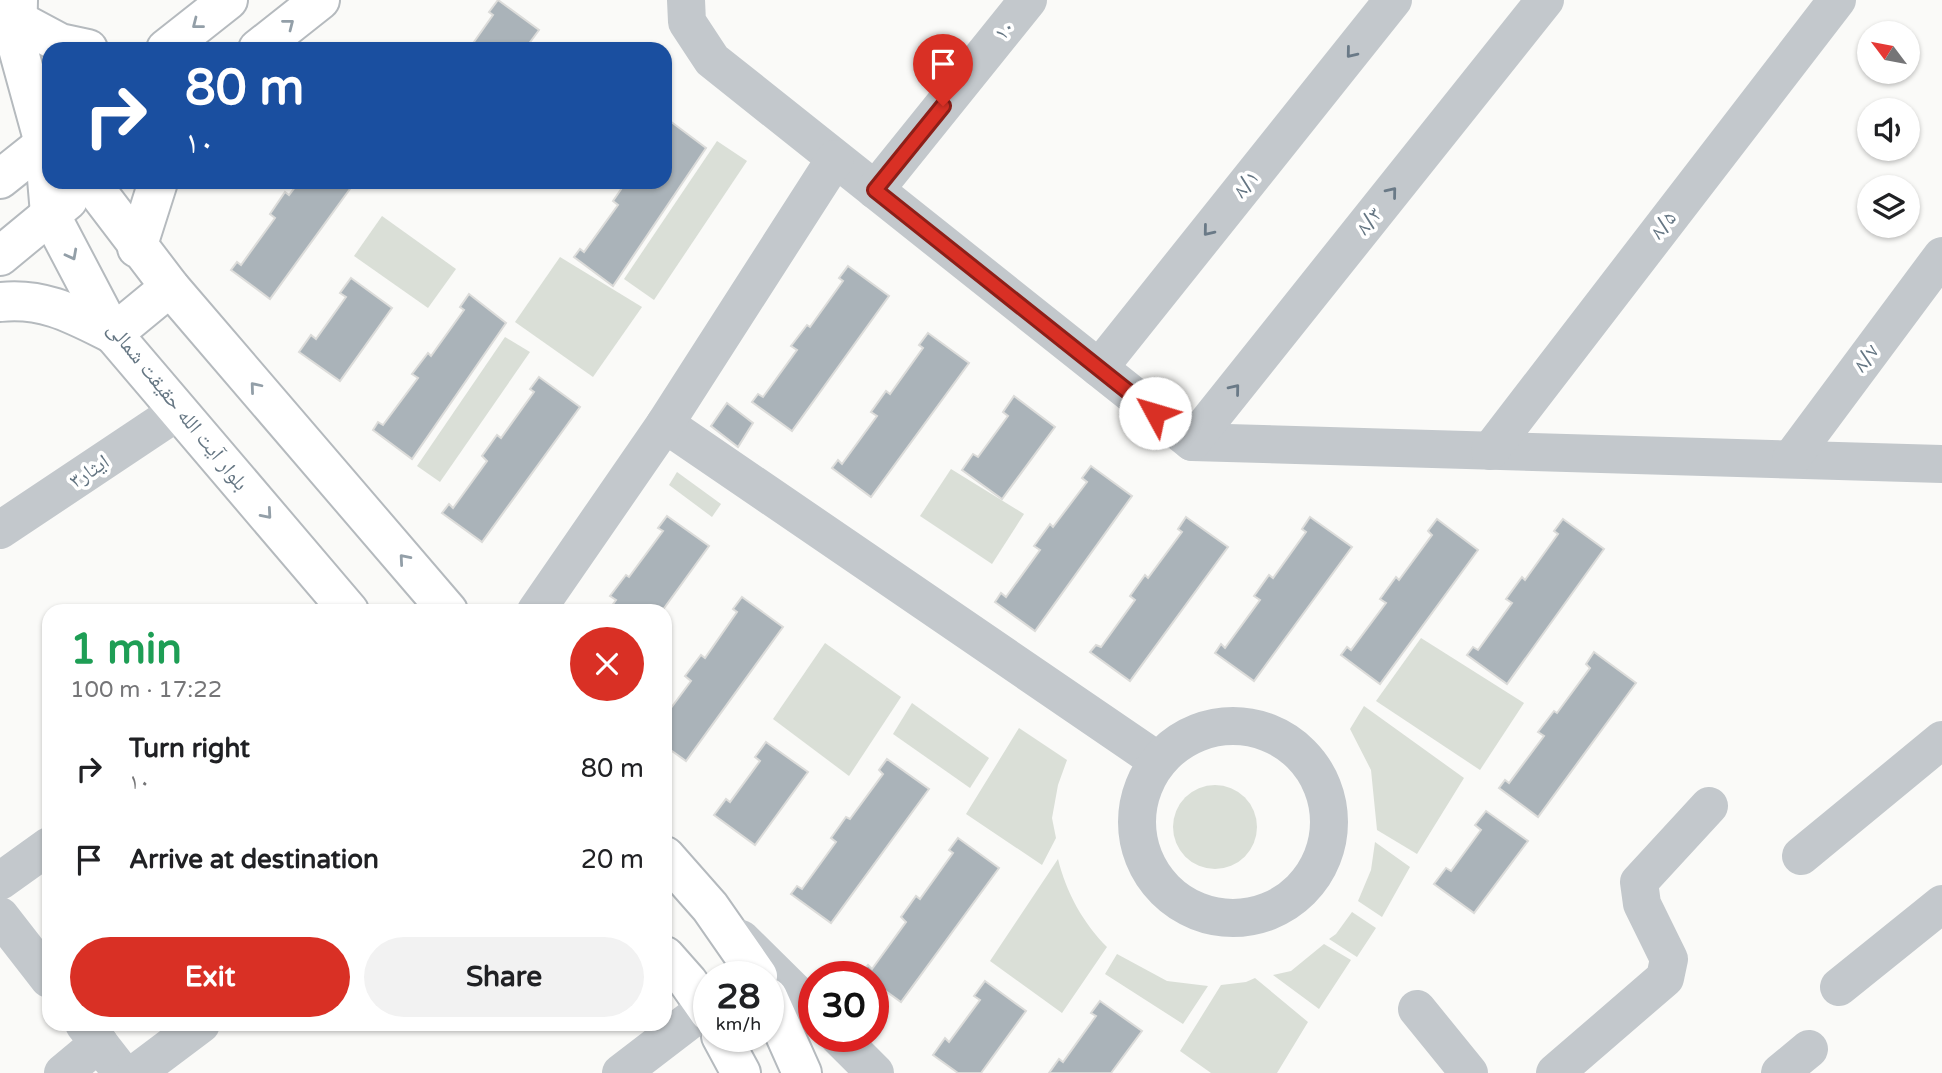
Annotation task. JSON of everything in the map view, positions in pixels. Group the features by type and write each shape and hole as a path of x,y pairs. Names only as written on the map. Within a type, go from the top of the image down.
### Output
{"main road":[{"path":"175,42 228,0"},
{"path":"267,42 320,0"},
{"path":"13,34 55,42"},
{"name":"بلوار آیت الله حقیقت شمالی","path":"13,34 42,128"},
{"path":"0,179 42,148"},
{"name":"بلوار آیت الله حقیقت شمالی","path":"49,189 50,214 113,334 343,604"},
{"path":"0,256 81,189"},
{"path":"95,189 137,248 442,604"},
{"path":"137,248 156,189"},
{"path":"0,302 21,299 54,305 113,334 170,287"},
{"path":"672,864 710,907 748,961"},
{"path":"672,965 693,994"},
{"path":"784,1033 802,1073"},
{"path":"730,1052 741,1073"}],"street":[{"path":"686,0 687,22 712,60 1192,442 1942,464"},
{"name":"۱۰","path":"875,190 1028,0"},
{"name":"۸/۱","path":"1099,368 1393,0"},
{"name":"۸/۳","path":"1192,442 1545,0"},
{"name":"۸/۵","path":"1490,451 1837,0"},
{"path":"541,604 665,424 835,159"},
{"name":"۸/۷","path":"1791,459 1942,256"},
{"name":"ایثار۳","path":"0,530 177,412"},
{"path":"665,424 1158,761"},
{"path":"1223,726 1261,729 1294,746 1318,775 1330,812 1326,850 1309,883 1280,907 1243,919 1208,917 1172,898 1148,870 1136,833 1139,796 1158,761 1185,738 1223,726"},
{"path":"1801,856 1942,740"},
{"path":"1555,1073 1665,978 1669,959 1642,904 1639,883 1709,806"},
{"path":"0,881 42,851"},
{"path":"1839,987 1942,904"},
{"path":"710,907 798,996"},
{"path":"0,916 42,970"},
{"path":"1417,1009 1469,1073"},
{"path":"621,1073 693,1030"},
{"path":"136,1073 192,1031"},
{"path":"63,1073 92,1034 122,1073"},
{"path":"1780,1073 1809,1049"},
{"path":"854,1052 875,1073"}],"shaded area":[{"path":"717,141 747,161 654,300 624,279"},
{"path":"382,216 456,269 428,308 354,256"},
{"path":"560,257 642,307 593,377 515,322"},
{"path":"505,337 530,352 440,482 417,466"},
{"path":"951,469 1024,514 992,564 920,516"},
{"path":"677,472 721,504 712,517 669,485"},
{"path":"1421,638 1524,703 1480,770 1376,701"},
{"path":"825,643 901,697 849,776 773,719"},
{"path":"912,703 989,758 970,788 893,734"},
{"path":"1364,706 1464,778 1417,854 1377,830 1371,770 1350,729"},
{"path":"1019,728 1067,760 1058,785 1052,818 1056,838 1042,865 966,814"},
{"path":"1215,785 1238,792 1250,804 1257,827 1250,850 1238,862 1215,869 1192,862 1180,850 1173,827 1180,804 1192,792"},
{"path":"1375,842 1410,867 1382,917 1358,901 1371,870"},
{"path":"1058,859 1076,906 1090,928 1107,947 1062,1013 990,961"},
{"path":"1352,912 1376,928 1357,957 1329,939"},
{"path":"1324,944 1351,960 1319,1009 1273,975 1291,971"},
{"path":"1117,954 1167,981 1208,986 1183,1024 1105,974"},
{"path":"1255,978 1308,1022 1277,1073 1211,1073 1180,1051 1221,985 1246,982"}],"building":[{"path":"498,0 539,30 530,42 474,42 493,15 489,12"},
{"path":"672,122 706,148 613,286 574,257 580,249 584,252 618,205 613,201 621,189 672,189"},
{"path":"294,189 350,189 270,299 231,270 237,262 241,265 275,218 270,214 285,192 289,195"},
{"path":"848,266 889,296 792,431 752,402 758,394 763,397 797,350 791,346 807,325 810,327 843,281 839,278"},
{"path":"351,278 392,308 340,381 299,352 311,335 316,339 346,297 340,293"},
{"path":"469,294 506,323 412,459 373,430 378,422 383,425 418,378 412,374 428,353 431,356 464,310 460,307"},
{"path":"928,333 969,363 871,497 832,468 838,460 842,464 877,416 871,412 886,391 890,394 923,348 919,345"},
{"path":"539,377 580,407 482,542 442,513 449,504 453,508 487,461 482,456 497,435 501,438 534,392 530,389"},
{"path":"1014,396 1055,427 1002,499 962,470 973,454 978,457 1008,416 1003,412"},
{"path":"727,403 753,423 738,447 711,426"},
{"path":"1091,466 1132,496 1035,631 995,602 1001,593 1006,597 1040,550 1034,546 1050,524 1053,527 1087,482 1082,478"},
{"path":"667,516 709,546 667,604 613,604 616,600 610,596 626,575 629,577 663,531 658,528"},
{"path":"1186,517 1228,547 1130,681 1090,652 1096,645 1101,647 1135,600 1130,596 1145,575 1148,578 1182,532 1178,529"},
{"path":"1310,517 1352,547 1254,681 1215,653 1221,644 1225,648 1260,600 1254,596 1269,575 1273,578 1306,532 1302,529"},
{"path":"1437,519 1478,550 1380,684 1341,655 1347,647 1351,650 1386,603 1380,599 1396,577 1399,580 1432,535 1428,531"},
{"path":"1563,519 1604,549 1507,684 1467,655 1473,647 1478,650 1512,603 1506,599 1522,577 1525,580 1558,534 1554,531"},
{"path":"742,597 783,627 686,761 672,751 672,707 691,681 685,676 701,655 705,658 737,612 733,609"},
{"path":"1594,652 1636,683 1538,817 1499,788 1505,780 1509,783 1544,736 1538,732 1554,711 1557,713 1590,668 1586,664"},
{"path":"766,742 808,772 755,845 714,815 726,799 730,802 760,761 755,757"},
{"path":"887,759 929,789 831,923 791,894 797,886 802,889 836,842 831,838 846,817 850,819 883,774 879,770"},
{"path":"1486,811 1528,841 1474,913 1434,884 1446,868 1451,871 1481,830 1475,825"},
{"path":"958,838 999,868 901,1002 889,993 889,961 878,961 906,922 901,917 916,896 920,899 953,853 949,850"},
{"path":"985,981 1026,1011 981,1073 958,1073 933,1055 945,1038 949,1042 980,1000 974,996"},
{"path":"1100,1001 1142,1031 1111,1073 1049,1073 1059,1059 1063,1062 1096,1016 1091,1013"}],"route":[{"path":"943,106 875,190 1155,413"}]}
